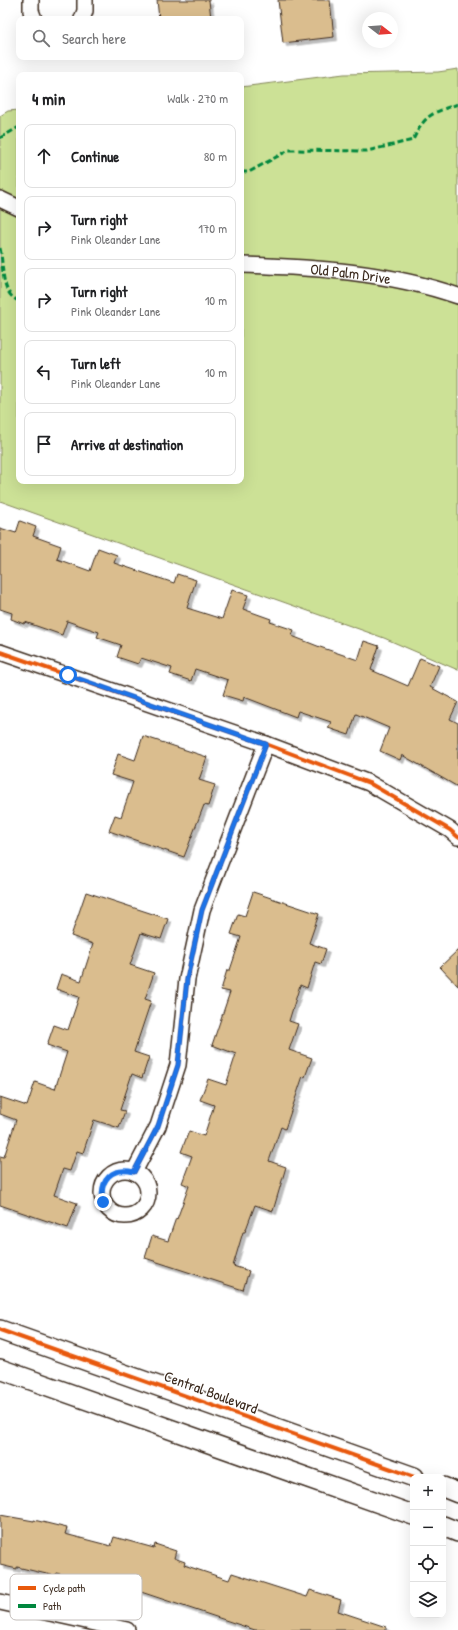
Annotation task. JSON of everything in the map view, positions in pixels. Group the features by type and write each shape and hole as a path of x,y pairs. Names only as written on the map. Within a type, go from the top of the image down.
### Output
{"street":[{"path":"31,0 31,11 33,16"},
{"path":"83,16 85,11 85,0"},
{"path":"0,199 16,207"},
{"name":"Old Palm Drive","path":"244,265 321,269 380,276 458,296"},
{"path":"0,652 266,744 369,783 450,830 458,837"},
{"path":"134,1172 158,1126 178,1065 187,979 202,910 266,744"},
{"name":"Central Boulevard","path":"0,1330 410,1476"},
{"path":"0,1368 410,1515"},
{"path":"446,1488 458,1493"},
{"path":"446,1527 458,1532"},
{"path":"0,1602 10,1604"},
{"path":"82,1620 127,1630"}],"green space":[{"path":"458,69 458,670 384,638 0,501 0,116 8,111 16,110 16,484 244,484 244,87 344,74 438,72"}],"building":[{"path":"157,0 209,0 211,16 159,16"},
{"path":"278,0 330,0 334,37 283,43"},
{"path":"20,521 36,527 33,536 61,546 57,559 90,571 98,548 117,555 114,563 174,583 177,574 196,580 187,608 222,619 232,590 248,595 243,609 271,619 270,622 294,630 292,636 320,647 358,660 364,641 379,646 371,670 408,686 420,658 439,666 430,687 458,702 450,719 458,723 458,787 402,755 400,760 380,751 389,728 356,714 349,735 328,728 331,722 298,711 296,717 244,697 243,701 223,695 228,680 195,669 191,681 170,674 172,668 141,658 138,664 117,657 121,645 97,637 99,632 67,621 62,635 25,622 24,624 11,619 12,613 0,609 0,528 16,533"},
{"path":"143,736 207,757 199,780 215,785 208,806 204,805 184,857 109,831 115,815 121,817 133,782 111,775 118,754 135,760"},
{"path":"86,892 168,919 161,939 141,933 130,965 154,973 145,999 151,1001 134,1052 149,1057 142,1078 132,1074 120,1110 125,1111 119,1128 94,1120 83,1153 77,1151 70,1171 63,1169 54,1195 77,1203 68,1228 0,1205 0,1156 4,1157 16,1120 0,1114 0,1097 27,1106 35,1082 55,1089 67,1052 47,1045 54,1025 68,1030 79,997 56,989 61,974 81,981 93,944 71,936"},
{"path":"253,892 319,914 309,943 326,949 321,964 315,962 307,988 300,985 289,1021 298,1024 289,1050 312,1058 305,1077 303,1076 285,1129 281,1127 269,1161 286,1167 273,1211 255,1205 245,1232 243,1232 233,1266 249,1271 243,1290 145,1258 152,1236 168,1241 189,1186 182,1183 192,1156 181,1152 189,1131 204,1136 214,1105 200,1100 208,1079 226,1085 236,1054 212,1045 230,992 221,990 227,970 230,970 241,937 231,934 238,914 245,916"},
{"path":"458,950 458,986 440,967"},
{"path":"0,1515 34,1520 67,1528 65,1534 111,1546 114,1537 154,1548 155,1544 176,1551 174,1558 185,1562 184,1565 229,1580 232,1573 307,1597 310,1590 341,1600 338,1611 386,1627 386,1630 255,1630 142,1592 142,1574 47,1574 17,1567 17,1569 0,1565"}],"marked path":[{"path":"244,172 249,172 289,150 367,151 413,140 421,125 430,116 436,112 458,104"},
{"path":"0,138 16,129"},
{"path":"0,248 6,286 9,292 16,299"}],"cycle path":[{"path":"0,652 266,744 369,783 450,830 458,837"},
{"path":"134,1172 158,1126 178,1065 187,979 202,910 266,744"},
{"path":"0,1330 410,1476"}],"route":[{"path":"68,675 266,744 202,910 187,979 178,1065 158,1126 134,1172 125,1170 116,1171 109,1176 103,1184 101,1193 103,1202"}]}
